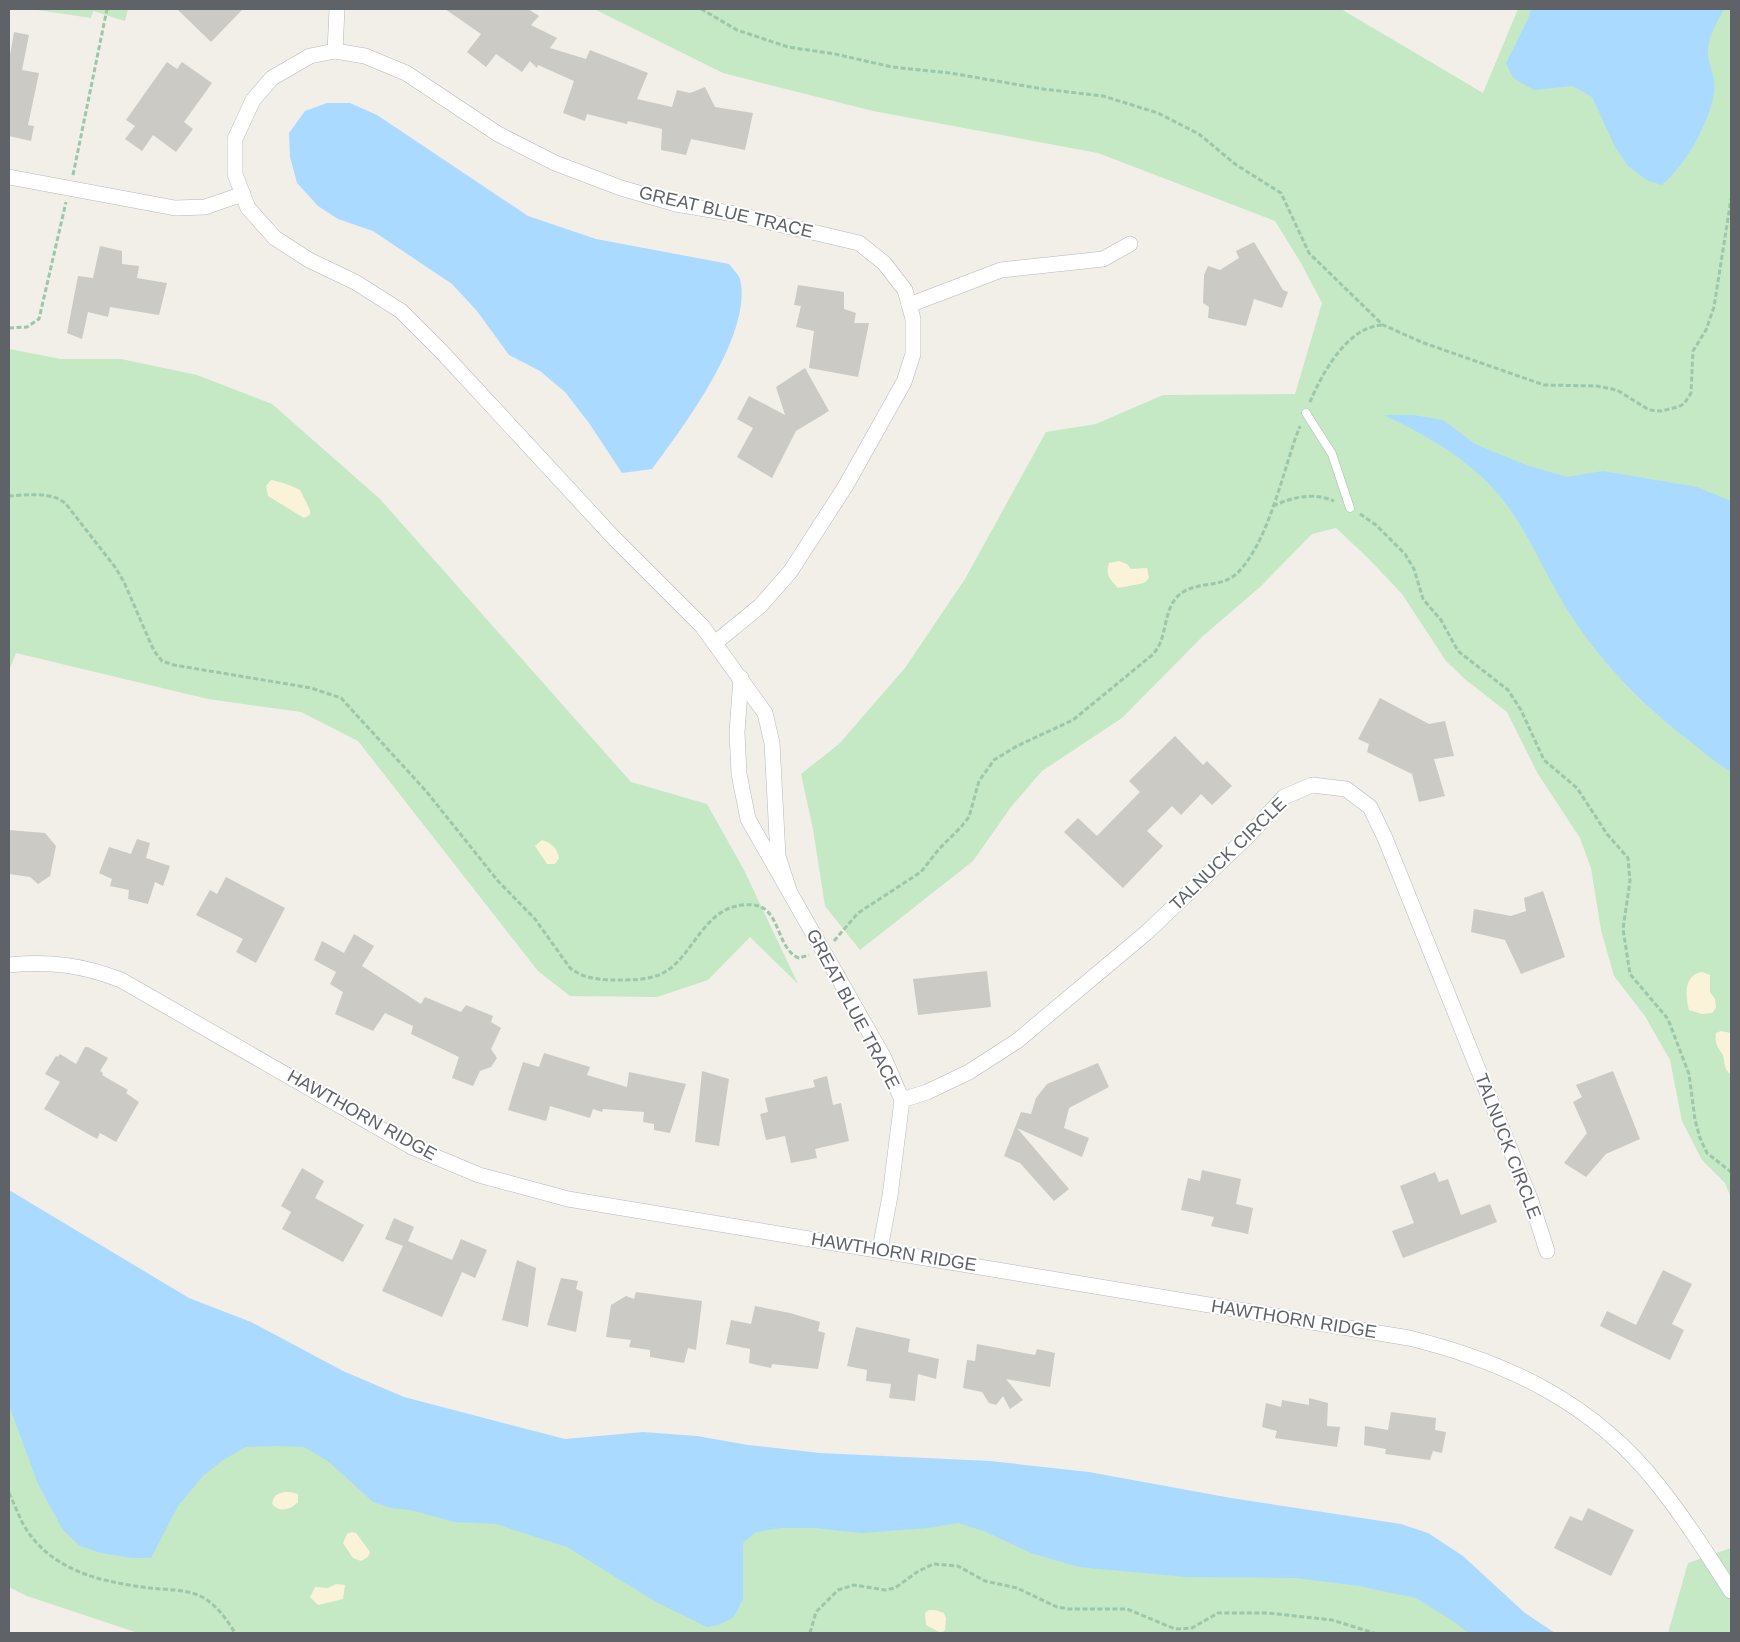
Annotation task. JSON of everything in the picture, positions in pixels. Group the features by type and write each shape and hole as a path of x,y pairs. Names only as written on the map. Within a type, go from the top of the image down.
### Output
{"street":[{"path":"335,51 337,9"},
{"name":"GREAT BLUE TRACE","path":"715,643 760,606 790,572 845,487 904,382 913,354 913,318 905,290 884,263 859,243 744,216 676,204 621,188 554,162 498,134 406,73 365,56 335,51 310,56 272,78 253,100 235,139 235,174 248,208 275,238 309,260 355,282 401,311 441,351 614,538 702,626 715,643 742,678 765,713 772,743 778,856 789,890"},
{"path":"9,177 175,208 205,207 243,194"},
{"path":"909,305 1001,270 1103,259 1130,244"},
{"name":"GREAT BLUE TRACE","path":"742,678 737,732 738,774 748,819 762,848 789,890 884,1058 902,1100 890,1196 880,1249"},
{"name":"TALNUCK CIRCLE","path":"902,1100 927,1092 969,1072 1017,1041 1146,933 1247,837 1284,797 1312,786 1346,789 1370,807 1385,838 1531,1201 1547,1251"},
{"name":"HAWTHORN RIDGE","path":"9,965 30,963 72,965 122,980 412,1147 479,1175 568,1199 880,1249 1409,1338 1447,1347 1495,1363 1562,1398 1591,1419 1634,1457 1682,1516 1731,1591"}],"lane":[{"path":"1306,414 1332,454 1350,508"}],"path":[{"path":"9,328 27,327 40,319 108,9"},
{"path":"701,9 737,30 788,47 835,54 892,67 950,73 1043,89 1103,96 1158,113 1199,134 1235,164 1281,193 1309,253 1383,325 1424,343 1544,385 1597,386 1617,390 1649,410 1661,411 1678,407 1684,404 1691,394 1694,351 1706,330 1714,307 1731,199"},
{"path":"1273,506 1289,499 1311,496 1328,498 1350,508 1376,525 1405,554 1414,569 1423,599 1441,620 1458,652 1508,690 1520,710 1544,760 1577,788 1600,825 1628,858 1630,881 1622,930 1630,974 1668,1019 1688,1074 1695,1120 1700,1138 1707,1153 1731,1172"},
{"path":"9,1493 24,1525 33,1538 47,1553 62,1564 92,1578 186,1592 202,1597 225,1616 235,1633"},
{"path":"810,1633 816,1612 838,1590 854,1585 884,1590 895,1588 916,1572 934,1564 958,1566 985,1581 1017,1588 1057,1607 1127,1609 1175,1629 1192,1628 1218,1613 1276,1613 1332,1620 1374,1633"}],"green space":[{"path":"31,9 128,9 125,21 93,11 91,18"},
{"path":"594,9 1341,9 1483,93 1518,9 1731,9 1731,1198 1725,1183 1702,1160 1682,1121 1670,1060 1645,1016 1614,976 1601,930 1591,868 1580,838 1538,774 1507,712 1466,680 1446,661 1402,594 1336,528 1312,534 1260,587 1203,636 1122,718 1042,771 1011,807 973,861 860,950 825,906 813,829 801,774 839,744 905,668 965,579 1046,432 1096,424 1163,395 1295,394 1322,303 1301,263 1275,221 1098,153 873,111 723,73"},
{"path":"9,349 61,359 121,359 197,375 272,404 380,499 631,782 707,804 744,870 798,984 750,937 708,980 657,997 570,996 538,971 358,741 301,712 208,699 16,653 9,671"},
{"path":"9,1206 311,1373 496,1446 1084,1489 1525,1633 138,1633 27,1596 9,1587"},
{"path":"1731,1548 1731,1633 1668,1633 1688,1563"}],"sand":[{"path":"271,480 300,490 310,510 310,515 304,518 268,496 266,486"},
{"path":"1119,561 1127,564 1131,569 1147,568 1149,578 1144,583 1118,588 1108,574 1108,570 1109,563"},
{"path":"542,840 551,844 557,851 559,858 555,864 547,864 535,846"},
{"path":"1702,972 1710,975 1710,992 1715,999 1716,1008 1712,1013 1702,1014 1689,1010 1687,986 1692,977"},
{"path":"1721,1031 1731,1033 1731,1075 1726,1069 1723,1055 1716,1043 1716,1033"},
{"path":"290,1492 298,1494 298,1502 292,1507 278,1509 272,1504 274,1497 278,1494"},
{"path":"356,1533 370,1552 368,1557 361,1561 353,1558 343,1543 347,1534"},
{"path":"336,1584 345,1585 343,1599 318,1605 310,1597 315,1587 328,1588"},
{"path":"929,1610 944,1613 946,1618 945,1630 941,1633 926,1625 925,1613"}],"water":[{"path":"1531,9 1724,9 1713,31 1708,50 1714,78 1712,105 1702,130 1687,156 1662,185 1648,181 1628,166 1615,147 1592,97 1573,86 1534,90 1513,78 1506,63"},
{"path":"327,103 350,103 377,115 528,216 596,239 729,264 740,279 741,301 736,326 713,378 681,429 652,469 622,473 589,423 565,392 540,371 509,355 477,311 452,284 373,231 338,219 318,206 297,183 290,157 289,133 305,111"},
{"path":"1384,415 1413,415 1443,420 1475,444 1526,465 1567,477 1603,471 1697,487 1731,501 1731,771 1711,758 1657,714 1610,667 1570,614 1523,529 1501,497 1488,483 1439,444"},
{"path":"9,1190 189,1298 251,1322 343,1371 404,1397 565,1439 643,1432 697,1436 748,1445 820,1453 990,1461 1089,1472 1231,1498 1401,1524 1428,1533 1463,1556 1525,1613 1555,1633 1468,1633 1456,1623 1416,1598 1359,1586 1296,1578 1186,1577 1079,1567 1031,1553 984,1531 958,1523 928,1528 862,1533 814,1528 780,1528 756,1532 743,1543 743,1599 734,1617 719,1625 707,1627 656,1602 567,1547 496,1524 454,1522 411,1510 391,1508 373,1502 329,1462 304,1447 246,1447 223,1460 203,1476 178,1506 151,1558 132,1558 101,1553 80,1546 63,1530 38,1484 9,1405"}],"building":[{"path":"177,9 243,9 211,42"},
{"path":"445,9 528,9 539,16 531,25 557,38 550,48 586,59 590,50 648,73 637,99 672,107 677,90 690,93 705,87 715,107 753,113 745,150 691,139 686,155 661,150 662,129 628,121 627,124 587,114 585,121 563,113 574,81 538,65 537,68 530,61 522,72 496,54 486,67 467,52 481,34"},
{"path":"14,32 29,35 22,70 39,73 28,125 34,126 31,141 9,136 9,61"},
{"path":"167,62 177,69 182,62 212,83 184,122 193,129 176,152 153,135 142,151 125,139 135,126 126,120"},
{"path":"1254,242 1283,290 1288,292 1282,308 1254,299 1246,326 1208,318 1209,307 1203,303 1204,275 1208,266 1220,270 1239,258 1236,251"},
{"path":"100,246 122,251 122,264 139,266 137,278 167,283 159,315 110,307 108,317 88,312 82,339 67,333 78,276 93,278"},
{"path":"798,285 844,292 844,309 856,313 854,323 869,323 858,377 809,368 814,331 796,327 801,306 794,305"},
{"path":"805,368 829,411 796,431 772,478 737,457 753,428 737,419 749,396 785,415 776,387"},
{"path":"1380,698 1429,724 1445,721 1454,756 1434,759 1445,796 1419,802 1412,774 1367,752 1369,744 1358,739"},
{"path":"1175,736 1203,765 1207,761 1232,786 1212,805 1201,794 1181,815 1172,806 1147,831 1163,846 1123,888 1064,832 1078,818 1097,836 1140,792 1129,781"},
{"path":"9,830 45,833 56,846 50,876 38,884 30,877 9,874"},
{"path":"137,839 150,843 146,858 170,866 163,886 155,882 148,904 128,899 129,890 110,886 112,879 99,873 109,847 131,854"},
{"path":"226,877 285,908 256,963 236,952 243,939 196,915 210,890 217,894"},
{"path":"1543,891 1565,957 1521,974 1505,940 1471,932 1474,909 1511,916 1526,911 1524,898"},
{"path":"354,934 374,946 362,966 421,1004 425,997 461,1012 466,1005 493,1016 491,1022 501,1028 491,1049 497,1058 491,1067 480,1071 473,1086 452,1078 459,1057 411,1034 413,1026 385,1013 373,1031 335,1014 343,992 330,984 336,972 314,960 322,941 344,953"},
{"path":"987,971 991,1007 918,1015 913,979"},
{"path":"85,1047 108,1058 100,1071 103,1073 102,1075 128,1090 126,1093 139,1102 116,1142 100,1133 97,1139 44,1109 60,1082 45,1074 56,1056 58,1057 60,1054 76,1064"},
{"path":"544,1053 590,1067 587,1075 627,1087 629,1072 686,1084 670,1133 654,1130 654,1124 643,1122 644,1112 603,1109 602,1112 593,1109 590,1118 550,1106 546,1121 508,1110 523,1062 539,1067"},
{"path":"1098,1063 1109,1087 1069,1108 1064,1128 1089,1138 1082,1157 1017,1128 1069,1189 1054,1201 1020,1163 1004,1156 1021,1112 1031,1114 1036,1098 1047,1084"},
{"path":"702,1071 729,1079 719,1146 695,1142"},
{"path":"1613,1071 1640,1139 1606,1154 1586,1177 1564,1163 1587,1133 1573,1102 1582,1097 1576,1085"},
{"path":"827,1076 833,1105 841,1103 849,1141 815,1149 817,1158 791,1163 785,1136 766,1140 760,1114 768,1112 765,1098 815,1087 813,1080"},
{"path":"302,1168 324,1181 315,1198 364,1225 343,1262 282,1229 291,1212 281,1206"},
{"path":"1202,1170 1241,1179 1236,1204 1253,1208 1248,1234 1211,1226 1214,1217 1181,1210 1188,1178 1200,1181"},
{"path":"1435,1172 1439,1182 1448,1179 1461,1215 1490,1204 1497,1222 1403,1258 1392,1231 1414,1223 1400,1186"},
{"path":"394,1218 414,1227 408,1241 452,1260 461,1239 487,1250 475,1278 462,1272 442,1317 382,1291 403,1246 385,1239"},
{"path":"517,1260 536,1268 528,1327 502,1320"},
{"path":"1663,1270 1692,1284 1672,1324 1684,1330 1670,1360 1600,1326 1607,1311 1636,1325"},
{"path":"561,1278 578,1281 576,1289 583,1292 576,1332 547,1325"},
{"path":"636,1292 702,1301 696,1350 688,1348 684,1363 650,1357 650,1350 629,1347 631,1340 606,1337 611,1305 626,1296 634,1299"},
{"path":"755,1306 790,1313 820,1322 818,1331 825,1333 818,1369 772,1364 771,1368 749,1363 750,1349 726,1344 731,1320 751,1324"},
{"path":"856,1327 910,1339 908,1352 939,1359 936,1379 918,1374 915,1401 889,1398 891,1384 866,1381 867,1370 847,1366"},
{"path":"977,1344 1035,1355 1037,1349 1055,1353 1050,1387 1006,1379 1023,1400 1010,1409 1003,1396 996,1405 989,1403 982,1392 963,1388 967,1360 975,1361"},
{"path":"1309,1398 1328,1403 1327,1426 1340,1427 1337,1447 1275,1438 1277,1431 1262,1427 1266,1403 1281,1407 1282,1400 1309,1405"},
{"path":"1391,1412 1436,1418 1435,1430 1446,1432 1442,1453 1433,1451 1430,1460 1385,1454 1386,1449 1364,1445 1365,1426 1388,1430"},
{"path":"1588,1508 1634,1530 1611,1576 1554,1548 1570,1516 1582,1521"}]}
